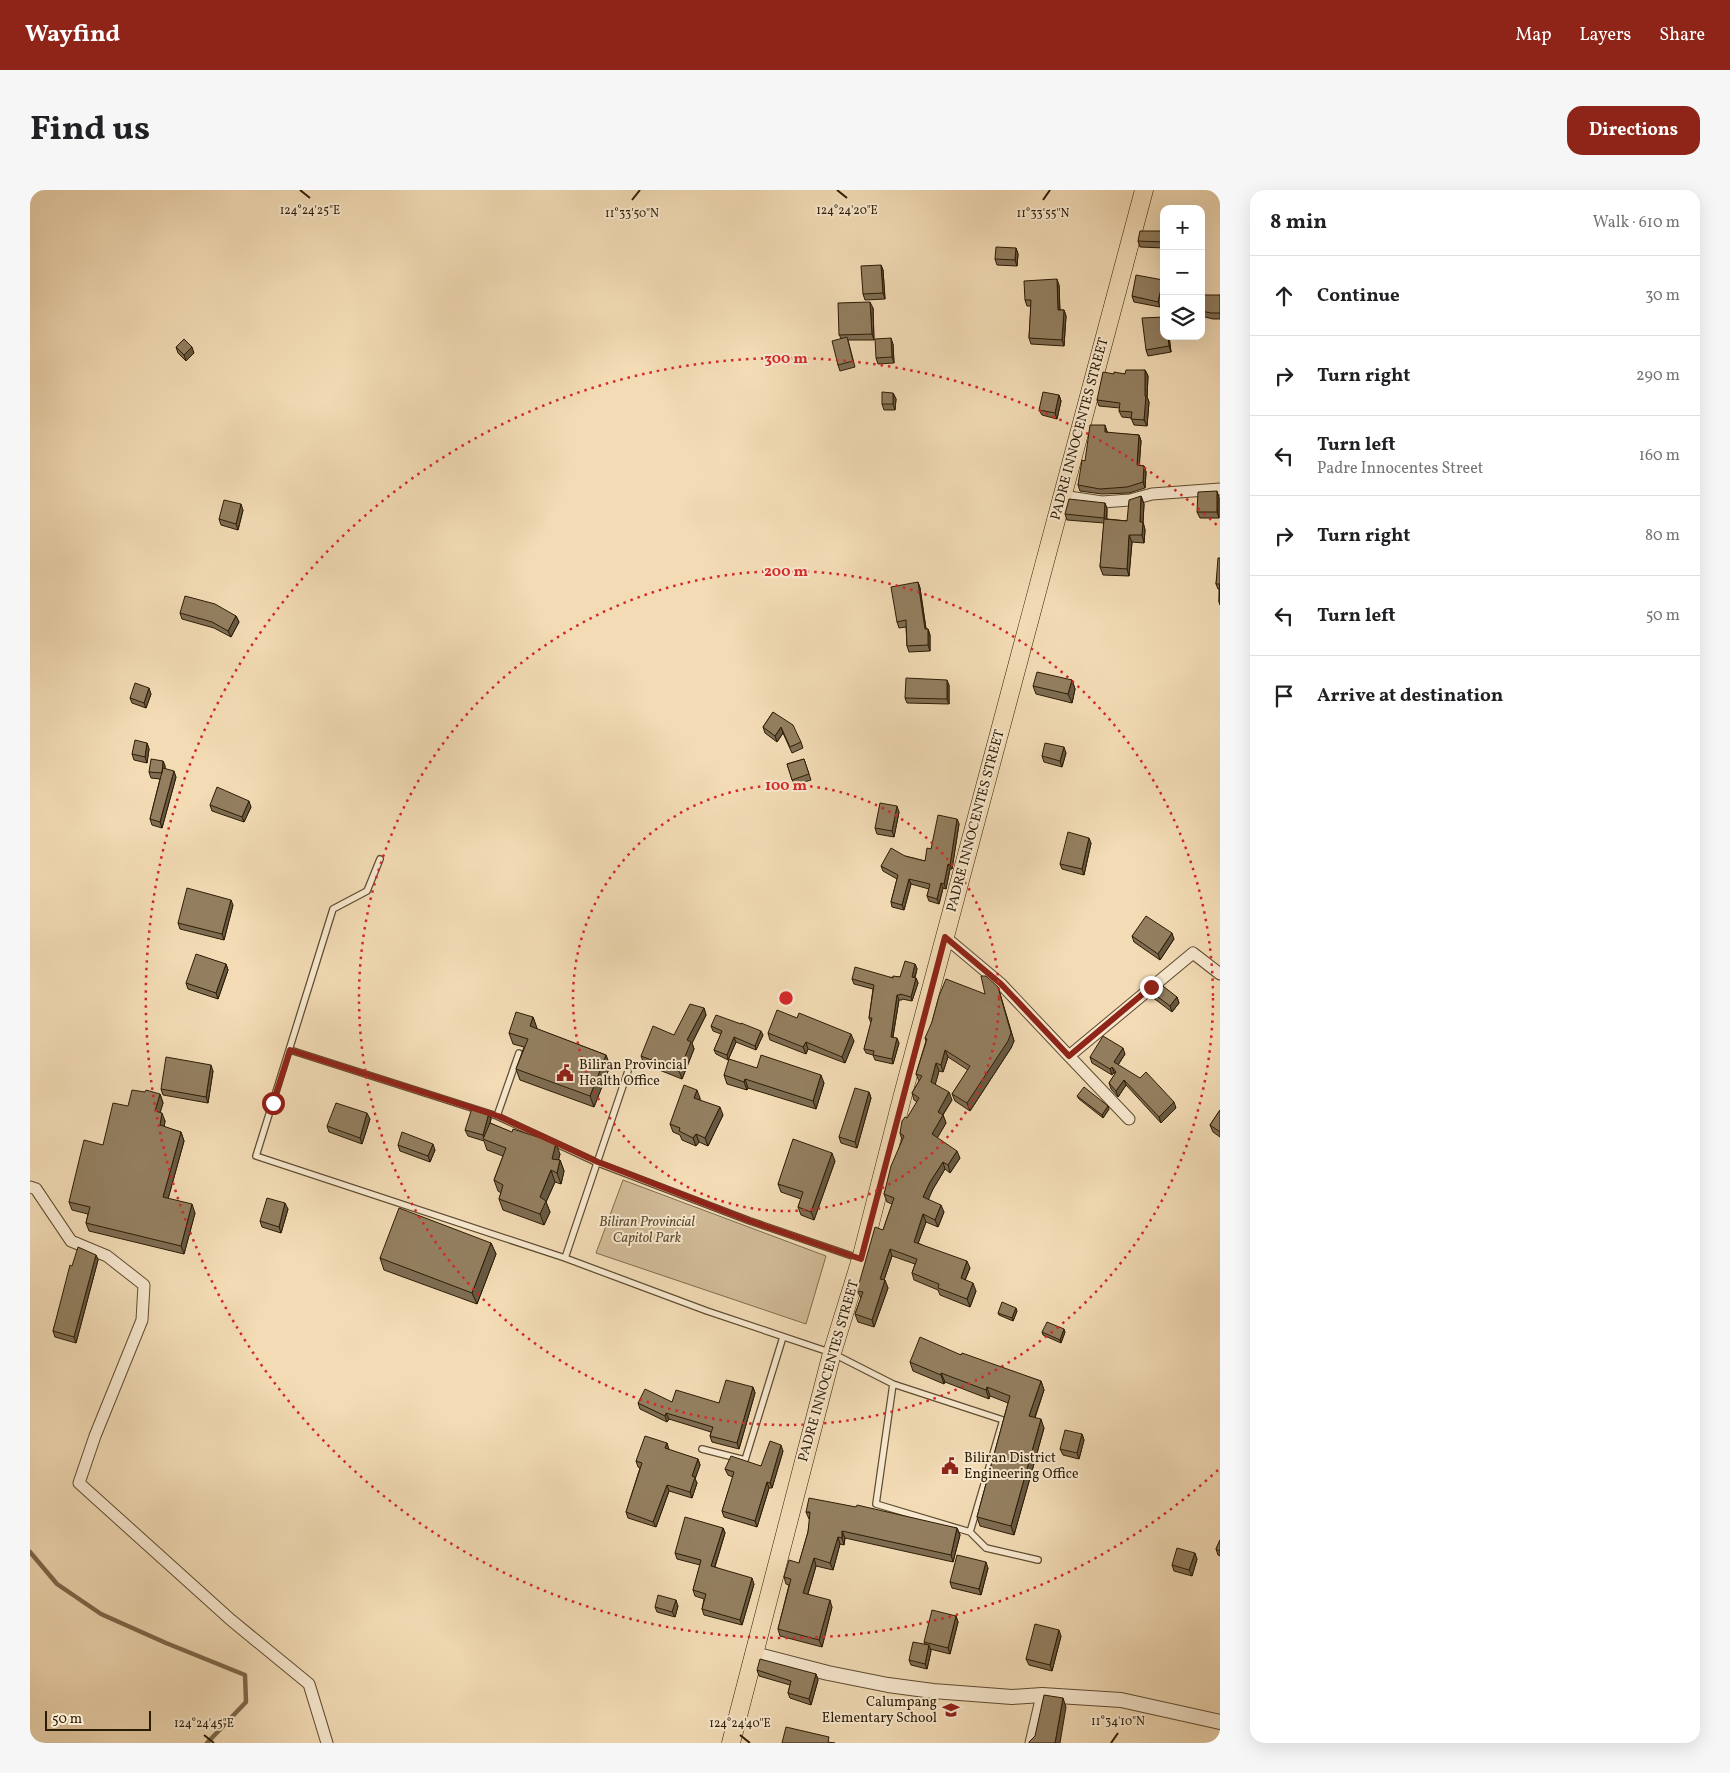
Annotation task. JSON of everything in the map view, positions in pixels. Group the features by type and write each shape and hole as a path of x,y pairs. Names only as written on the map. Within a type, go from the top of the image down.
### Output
{"main road":[{"name":"PADRE INNOCENTES STREET","path":"731,1743 832,1353 861,1259 1144,190"}],"street":[{"path":"1062,496 1102,502 1130,500 1152,494 1220,489"},
{"path":"945,937 1001,984 1129,1119"},
{"path":"1069,1056 1193,953 1220,974"},
{"path":"30,1187 36,1189 71,1241 107,1256 144,1285 142,1320 95,1436 79,1483 231,1620 309,1684 327,1743"},
{"path":"754,1654 828,1674 915,1689 1012,1697 1042,1695 1121,1700 1220,1722"},
{"path":"1031,1743 1042,1695"}],"lane":[{"path":"380,859 367,891 333,909 256,1156 565,1258 706,1311 832,1353 893,1384 1003,1420 970,1532"},
{"path":"290,1050 498,1116 598,1162 750,1221 861,1259"},
{"path":"498,1116 518,1053"},
{"path":"565,1258 628,1071"},
{"path":"702,1449 745,1460 784,1336"},
{"path":"893,1384 876,1504 970,1532 986,1548 1038,1560"}],"green space":[{"name":"Biliran Provincial Capitol Park","path":"623,1180 826,1256 806,1324 596,1253"}],"building":[{"path":"1140,231 1160,231 1160,242 1138,241"},
{"path":"996,247 1016,248 1015,260 995,259"},
{"path":"881,265 883,293 863,294 861,266"},
{"path":"1136,275 1160,279 1158,302 1132,296"},
{"path":"1057,279 1058,310 1064,310 1062,340 1029,338 1031,300 1025,300 1024,281"},
{"path":"1205,295 1220,295 1220,313 1205,312"},
{"path":"870,302 872,334 839,335 838,303"},
{"path":"1160,317 1160,340 1168,340 1169,346 1146,350 1142,318"},
{"path":"847,337 853,361 838,365 832,341"},
{"path":"891,338 892,357 876,358 875,339"},
{"path":"184,339 192,347 184,355 176,347"},
{"path":"1126,370 1145,370 1146,396 1144,420 1131,419 1132,412 1119,411 1120,403 1097,400 1103,372 1125,374"},
{"path":"882,392 893,393 893,404 882,404"},
{"path":"1043,392 1059,395 1055,413 1039,410"},
{"path":"1090,425 1105,425 1105,432 1139,435 1137,465 1144,466 1143,482 1127,487 1100,489 1078,485 1082,460 1085,461"},
{"path":"1217,491 1217,512 1197,512 1198,492"},
{"path":"1141,496 1140,522 1143,522 1142,535 1129,535 1127,569 1100,567 1104,519 1127,521 1129,500"},
{"path":"1069,499 1105,503 1104,518 1065,514"},
{"path":"224,500 241,504 236,524 219,519"},
{"path":"1218,558 1220,558 1220,584 1216,584"},
{"path":"918,582 925,629 928,629 928,645 907,646 906,620 897,622 891,587"},
{"path":"185,596 215,604 236,616 228,631 212,622 180,613"},
{"path":"1037,672 1072,680 1068,694 1033,686"},
{"path":"906,678 947,680 947,699 905,698"},
{"path":"135,683 149,688 144,703 130,698"},
{"path":"773,712 793,725 801,742 790,747 781,727 775,736 763,727"},
{"path":"135,740 147,743 145,757 132,754"},
{"path":"1045,743 1064,747 1060,761 1042,756"},
{"path":"151,759 163,761 162,773 149,772"},
{"path":"804,759 809,774 792,780 787,764"},
{"path":"163,768 174,771 160,822 150,819"},
{"path":"217,787 249,801 242,817 210,805"},
{"path":"880,803 897,806 892,831 875,828"},
{"path":"938,815 957,819 950,865 948,864 944,884 941,883 937,899 927,896 930,884 909,879 902,905 891,902 898,875 881,866 891,848 905,856 925,861 927,848 931,849"},
{"path":"1068,832 1089,838 1082,869 1060,864"},
{"path":"187,888 231,900 222,934 178,923"},
{"path":"1146,916 1172,933 1158,954 1132,936"},
{"path":"196,954 226,964 216,993 186,983"},
{"path":"905,961 915,964 912,977 916,978 911,997 897,995 891,1037 897,1038 892,1059 873,1055 874,1051 864,1049 872,1018 869,1018 874,985 852,979 855,967 893,978 893,976 900,977"},
{"path":"981,976 986,976 998,987 1011,1033 1008,1041 967,1103 952,1094 970,1066 945,1050 941,1065 936,1063 931,1082 949,1092 938,1112 943,1115 932,1134 957,1151 948,1165 943,1162 930,1182 923,1197 941,1205 935,1220 923,1214 914,1242 967,1261 961,1278 973,1283 967,1299 938,1288 939,1284 912,1273 917,1259 890,1249 880,1279 885,1280 872,1320 855,1314 863,1292 857,1291 875,1227 883,1230 894,1198 884,1194 891,1166 904,1136 900,1133 902,1121 905,1117 907,1118 919,1098 912,1093 922,1076 916,1074 927,1039 925,1038 946,979 985,994"},
{"path":"1159,983 1177,997 1170,1006 1150,991"},
{"path":"690,1004 704,1008 687,1040 691,1042 679,1071 641,1056 653,1026 674,1035"},
{"path":"777,1010 797,1018 799,1013 851,1034 842,1057 806,1042 803,1047 768,1033"},
{"name":"Biliran Provincial Health Office","path":"516,1012 533,1017 530,1026 606,1055 590,1096 516,1069 528,1039 509,1033"},
{"path":"716,1015 761,1031 755,1046 734,1037 727,1055 714,1050 722,1031 711,1026"},
{"path":"1103,1036 1123,1048 1114,1062 1140,1078 1146,1072 1174,1102 1159,1117 1124,1080 1116,1091 1109,1083 1116,1072 1112,1067 1110,1069 1090,1057"},
{"path":"761,1055 821,1075 813,1101 745,1079 744,1082 724,1075 729,1059 757,1068"},
{"path":"166,1057 211,1065 206,1097 161,1089"},
{"path":"684,1085 697,1090 694,1098 720,1107 705,1138 696,1134 693,1138 679,1131 680,1128 670,1124"},
{"path":"1084,1087 1108,1106 1102,1115 1077,1096"},
{"path":"855,1088 869,1092 855,1142 839,1137"},
{"path":"132,1090 145,1092 146,1090 160,1094 155,1111 162,1113 160,1125 181,1132 163,1197 192,1204 181,1246 86,1223 90,1207 69,1202 84,1140 103,1145 113,1103 128,1106"},
{"path":"336,1103 367,1113 360,1138 327,1126"},
{"path":"472,1108 489,1113 483,1135 465,1130"},
{"path":"1220,1110 1220,1132 1210,1125"},
{"path":"490,1123 512,1132 513,1129 556,1143 552,1159 560,1160 557,1173 551,1170 540,1197 546,1201 540,1214 499,1199 503,1185 494,1180 506,1148 483,1139"},
{"path":"402,1132 433,1144 428,1156 398,1145"},
{"path":"793,1139 832,1153 811,1212 798,1207 803,1192 778,1184"},
{"path":"267,1198 285,1203 279,1227 260,1221"},
{"path":"399,1208 491,1243 472,1293 380,1258"},
{"path":"78,1247 96,1255 74,1337 53,1331 70,1265 72,1266"},
{"path":"1002,1302 1016,1308 1012,1318 998,1313"},
{"path":"1047,1322 1064,1329 1060,1340 1042,1332"},
{"path":"920,1337 961,1355 962,1353 1041,1381 1029,1416 1041,1419 1011,1526 977,1517 1010,1396 987,1387 986,1390 941,1373 941,1375 910,1362"},
{"path":"726,1380 753,1387 737,1443 710,1436 713,1427 666,1413 665,1416 638,1403 645,1389 672,1402 676,1390 719,1403"},
{"path":"1065,1430 1082,1434 1077,1453 1060,1449"},
{"path":"645,1436 667,1443 665,1448 698,1459 692,1476 695,1477 690,1492 667,1485 653,1522 626,1512 642,1463 636,1461"},
{"path":"770,1441 781,1445 770,1483 767,1482 755,1521 722,1511 734,1472 725,1469 731,1456 761,1466"},
{"path":"809,1498 856,1507 857,1505 957,1528 951,1555 842,1531 842,1538 838,1537 830,1563 814,1558 803,1593 830,1600 819,1640 778,1629 791,1579 784,1577 789,1560 799,1563 808,1532 810,1512 806,1512"},
{"path":"685,1517 723,1528 711,1566 752,1578 740,1620 702,1609 706,1594 693,1590 701,1560 675,1553"},
{"path":"1220,1540 1220,1551 1216,1549"},
{"path":"1177,1548 1195,1553 1189,1570 1172,1565"},
{"path":"957,1555 986,1562 979,1589 950,1582"},
{"path":"658,1595 676,1600 672,1612 655,1607"},
{"path":"932,1610 956,1616 948,1648 924,1642"},
{"path":"1035,1624 1059,1630 1050,1665 1026,1659"},
{"path":"913,1642 929,1645 925,1664 909,1660"},
{"path":"760,1659 816,1674 809,1699 788,1693 791,1681 757,1670"},
{"path":"1044,1695 1063,1698 1055,1743 1029,1743 1035,1736"},
{"path":"786,1727 829,1737 828,1742 835,1743 782,1743"}],"waterway":[{"path":"30,1552 57,1584 101,1614 245,1675 246,1702 207,1743"}],"place":[{"name":"Biliran Provincial Health Office","path":"565,1073"},
{"name":"Biliran District Engineering Office","path":"950,1466"},
{"name":"Calumpang Elementary School","path":"951,1710"}],"route":[{"path":"273,1103 290,1050 498,1116 598,1162 750,1221 861,1259 945,937 1001,984 1069,1056 1151,987"}]}
